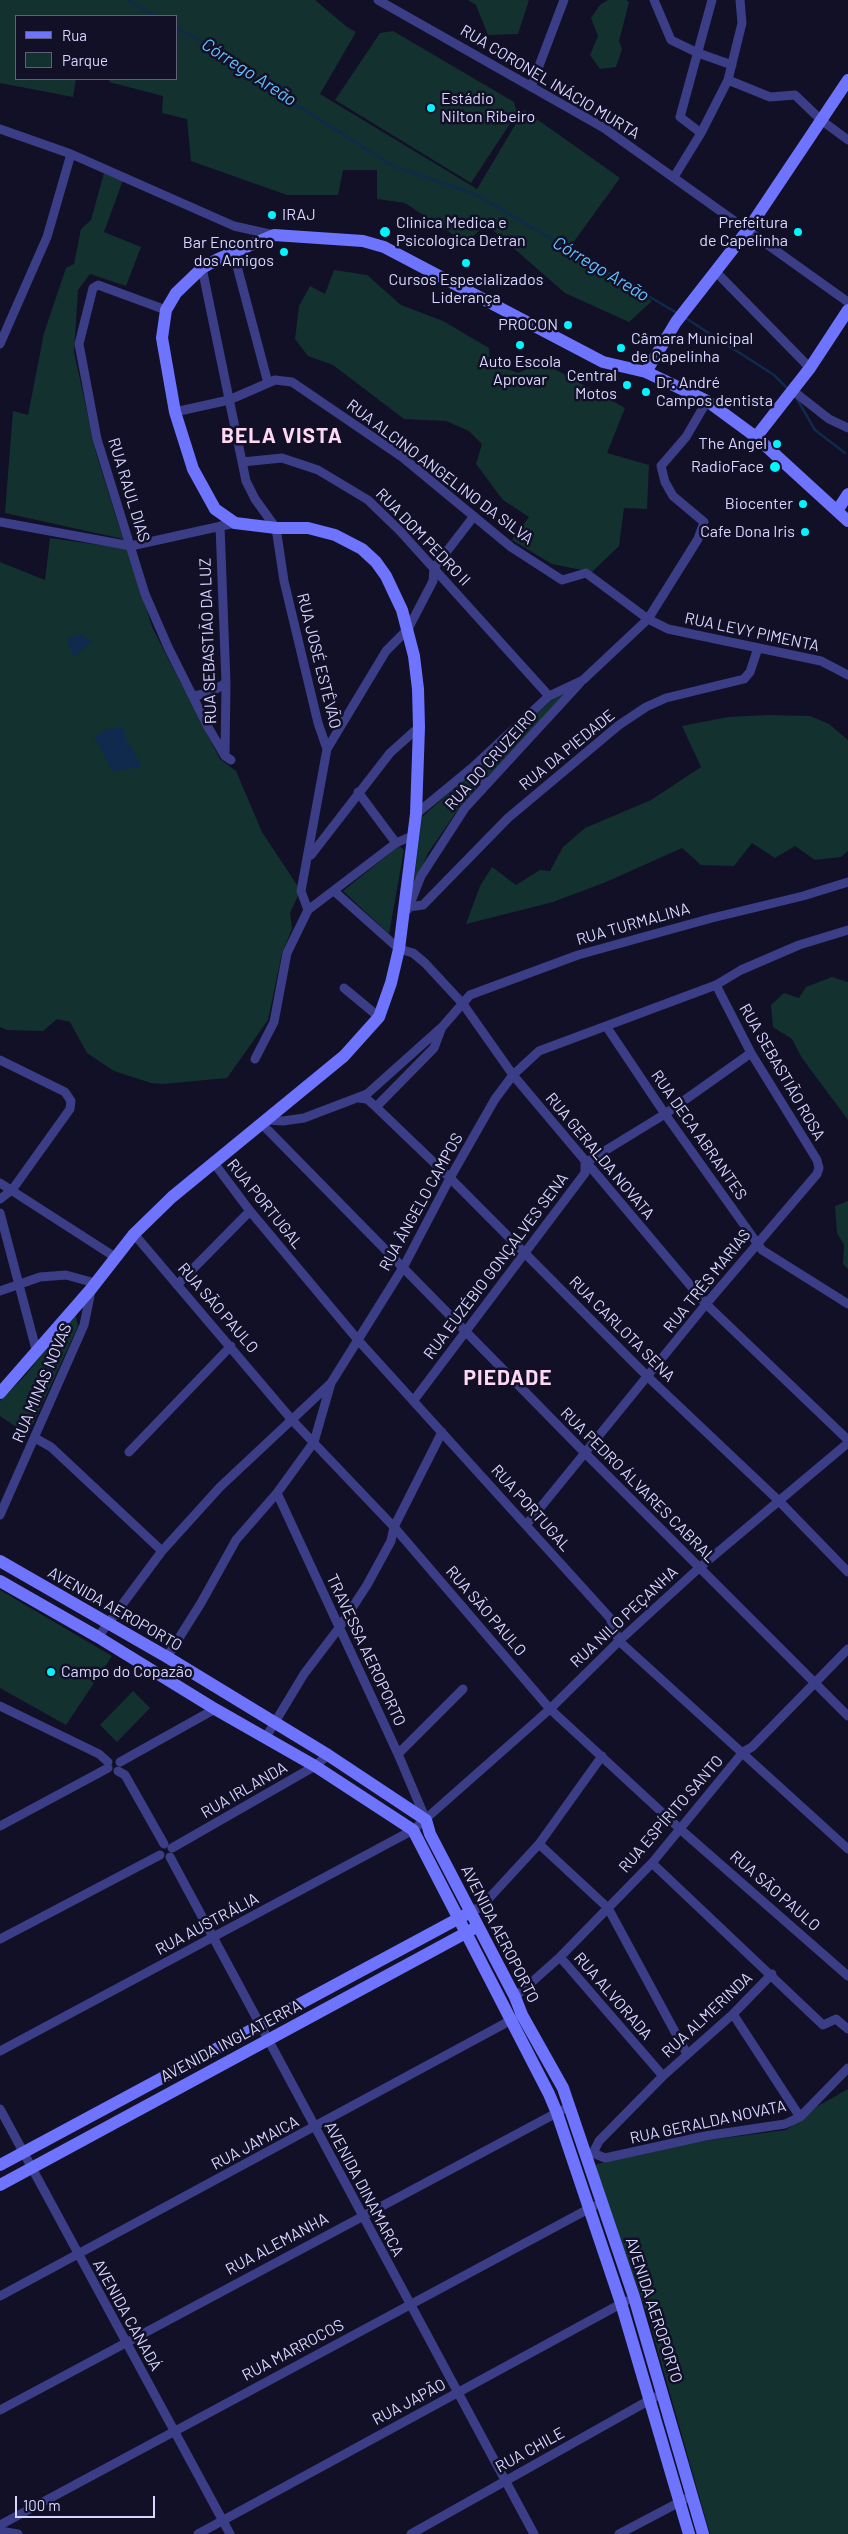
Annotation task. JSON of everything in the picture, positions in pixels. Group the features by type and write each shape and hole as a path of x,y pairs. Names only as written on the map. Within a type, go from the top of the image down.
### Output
{"street":[{"name":"RUA CORONEL INÁCIO MURTA","path":"378,0 604,128 848,302"},
{"path":"531,87 564,0"},
{"path":"654,0 670,40 698,53 732,64"},
{"path":"701,133 680,116 712,0"},
{"path":"674,177 701,133 728,80 742,24 740,0"},
{"path":"728,80 770,97 795,95 821,120 848,140"},
{"path":"646,372 679,317 747,231 848,80"},
{"path":"0,129 71,154 234,226 274,235 363,241 384,247 603,362 646,372 707,401 756,437 848,521"},
{"path":"0,344 47,237 71,154"},
{"path":"235,523 215,509 201,488 193,469 175,412 162,338 166,310 176,293 202,268 233,251 274,235"},
{"path":"233,251 268,383"},
{"name":"RUA JOSÉ ESTÊVÃO","path":"202,268 246,481 255,499 276,528 284,581 318,723 327,749 302,891 308,910"},
{"path":"716,272 810,368"},
{"name":"RUA RAUL DIAS","path":"166,310 98,285 93,288 79,344 97,439 145,594 168,647 208,727 228,758"},
{"path":"756,437 810,368 848,310"},
{"name":"RUA ALCINO ANGELINO DA SILVA","path":"175,412 228,400 275,380 292,382 402,457 511,546 562,580 586,573 648,619"},
{"path":"790,393 829,419 848,428"},
{"name":"RUA DO CRUZEIRO","path":"406,913 421,876 450,828 486,784 583,680 648,619 698,539 704,522 674,496 665,482 661,466 686,437 707,401"},
{"name":"RUA DOM PEDRO II","path":"242,462 282,458 318,470 368,500 434,568 549,696"},
{"path":"837,511 848,494"},
{"path":"327,749 386,651 408,628 433,581 434,568 474,516"},
{"path":"0,522 130,546 235,523 276,528 308,528 335,535 362,549 376,562 386,576 402,610 408,628 418,689 419,727 416,814 412,836 406,913 391,983 379,1016 344,1056 172,1197 134,1234 37,1353 0,1393"},
{"name":"RUA SEBASTIÃO DA LUZ","path":"220,526 228,758"},
{"name":"RUA LEVY PIMENTA","path":"648,619 668,630 821,661 848,675"},
{"name":"RUA DA PIEDADE","path":"406,913 423,905 508,818 619,725 646,707 666,698 744,679 750,672 758,648"},
{"name":"RUA DO CRUZEIRO","path":"416,814 473,768 549,696 583,680"},
{"path":"193,696 209,693 226,683"},
{"path":"208,727 217,728 226,724"},
{"path":"309,857 390,753 419,727"},
{"path":"473,768 486,784"},
{"path":"358,792 396,843"},
{"path":"255,1059 274,1022 287,954 308,910 396,843 412,836"},
{"name":"RUA TURMALINA","path":"264,1122 304,1118 367,1094 443,1026 470,995 578,955 712,918 803,896 848,882"},
{"name":"RUA GERALDA NOVATA","path":"334,891 399,949 413,954 425,963 463,1004 513,1075 706,1304 848,1442"},
{"name":"RUA ÂNGELO CAMPOS","path":"167,1656 201,1603 236,1540 277,1493 314,1442 332,1383 404,1266 450,1178 495,1100 513,1075 539,1051 716,985 771,956 848,930"},
{"name":"RUA SEBASTIÃO ROSA","path":"716,985 751,1053 817,1160 819,1168 817,1174"},
{"path":"344,988 379,1016"},
{"name":"RUA TURMALINA","path":"376,1107 434,1048 443,1026"},
{"name":"RUA DECA ABRANTES","path":"606,1026 665,1114 762,1250 848,1304"},
{"name":"RUA EUZÉBIO GONÇALVES SENA","path":"414,1400 585,1173 586,1163 665,1114 751,1053"},
{"path":"0,1060 65,1092 70,1101 70,1109 12,1190 0,1199"},
{"path":"367,1094 376,1107"},
{"path":"358,1098 367,1099 376,1107"},
{"name":"RUA CARLOTA SENA","path":"376,1107 526,1253 648,1377 779,1501 848,1572"},
{"name":"RUA PEDRO ÁLVARES CABRAL","path":"264,1122 585,1454 848,1716"},
{"name":"RUA PORTUGAL","path":"214,1164 250,1211 358,1340 527,1524 610,1618 619,1640 848,1849"},
{"name":"RUA TRÊS MARIAS","path":"527,1524 706,1304 817,1174"},
{"path":"0,1183 115,1257"},
{"path":"177,1285 250,1211"},
{"path":"0,1213 37,1353"},
{"name":"RUA SÃO PAULO","path":"134,1234 292,1420 394,1527 550,1709 680,1829 848,1976"},
{"path":"0,1291 40,1277 66,1276 93,1286"},
{"name":"RUA MINAS NOVAS","path":"0,1515 84,1325 93,1286"},
{"path":"129,1452 231,1346"},
{"path":"98,1637 162,1551 220,1487 332,1383"},
{"path":"266,1737 304,1674 339,1628 391,1541 394,1527 442,1432"},
{"path":"35,1438 51,1447 162,1551"},
{"name":"RUA NILO PEÇANHA","path":"426,1820 550,1709 619,1640 699,1568 848,1442"},
{"name":"TRAVESSA AEROPORTO","path":"277,1493 398,1754 426,1820"},
{"name":"AVENIDA AEROPORTO","path":"0,1561 167,1656 328,1755 426,1820 430,1834 475,1909 478,1926 515,1997 516,2018 634,2297 703,2534"},
{"name":"AVENIDA AEROPORTO","path":"0,1581 315,1766 414,1830 466,1933 516,2018 563,2088 589,2155 595,2205 621,2303 689,2534"},
{"name":"RUA ESPÍRITO SANTO","path":"515,1997 560,1958 652,1863 743,1752 752,1747 848,1649"},
{"path":"398,1754 463,1689"},
{"path":"0,1706 99,1754 111,1771 215,1709"},
{"name":"RUA IRLANDA","path":"169,1849 315,1766 328,1755"},
{"path":"475,1909 539,1844 602,1756"},
{"path":"0,1826 108,1765"},
{"name":"AVENIDA DINAMARCA","path":"119,1767 169,1849 213,1939 534,2534"},
{"name":"RUA AUSTRÁLIA","path":"0,2051 213,1939 414,1830 426,1820"},
{"path":"539,1844 608,1908 687,2054"},
{"path":"0,1939 160,1855 159,1848 169,1849"},
{"name":"RUA ALMERINDA","path":"589,2155 599,2141 663,2076 733,2014 772,1974 652,1863"},
{"name":"AVENIDA INGLATERRA","path":"0,2165 460,1920 475,1909"},
{"name":"AVENIDA INGLATERRA","path":"0,2184 478,1926"},
{"name":"RUA ALVORADA","path":"560,1958 663,2076"},
{"path":"772,1974 823,2025 836,2019 848,2028"},
{"path":"733,2014 800,2117"},
{"name":"RUA JAMAICA","path":"0,2296 516,2018"},
{"name":"RUA GERALDA NOVATA","path":"589,2155 605,2158 705,2136 785,2124 800,2117 848,2068"},
{"name":"RUA ALEMANHA","path":"0,2410 569,2106"},
{"name":"AVENIDA CANADÁ","path":"0,2109 230,2534"},
{"name":"RUA MARROCOS","path":"0,2525 595,2205"},
{"name":"RUA JAPÃO","path":"198,2534 222,2519 634,2297"},
{"name":"RUA CHILE","path":"411,2534 663,2392"},
{"path":"619,2534 692,2495"},
{"path":"0,2531 18,2534"}],"green space":[{"path":"0,0 315,0 347,27 356,32 320,94 477,189 524,110 620,178 570,247 652,301 629,322 565,293 486,224 466,243 405,203 377,199 377,170 343,170 338,195 287,195 191,161 187,119 162,113 163,96 109,82 110,80 178,80 178,15 15,15 15,80 76,80 73,97 0,83"},
{"path":"468,0 529,0 518,34 488,35 476,5"},
{"path":"608,0 626,0 629,2 619,41 622,49 616,67 600,69 590,55 598,36 591,18 600,5"},
{"name":"Estádio Nilton Ribeiro","path":"393,31 514,102 517,113 471,183 335,100 380,33"},
{"path":"104,173 123,180 104,232 141,247 126,286 90,274 78,290 74,352 96,453 123,539 5,513 13,411 28,415 44,333 66,268 74,264 81,229 91,220"},
{"path":"334,270 367,275 401,305 443,321 489,348 490,362 518,373 542,362 625,408 607,453 649,465 647,509 624,508 619,546 592,572 552,564 512,540 529,517 503,500 476,464 482,444 469,431 446,421 404,419 333,365 308,356 295,339 299,306 310,286 325,294"},
{"path":"50,538 128,549 152,627 220,759 236,771 262,832 297,885 298,896 290,913 292,929 282,953 268,1020 227,1078 163,1084 151,1083 114,1071 87,1053 70,1022 57,1019 43,1031 7,1030 0,1027 0,562 45,580"},
{"path":"571,689 486,778 478,767 553,699"},
{"path":"768,715 810,716 829,724 848,740 848,851 841,857 815,860 795,846 775,858 752,843 734,866 701,865 682,848 606,882 553,902 466,924 480,886 492,867 516,885 540,870 550,871 563,847 585,828 651,800 701,767 682,726 728,717"},
{"path":"470,774 479,785 457,811 428,853 413,888 422,817"},
{"path":"399,846 404,850 389,934 343,891"},
{"path":"832,977 848,982 848,1120 802,1058 792,1039 773,1027 771,1005 784,993 799,998 806,987"},
{"path":"848,1201 848,1269 843,1264 844,1245 837,1233 835,1206"},
{"path":"75,1313 78,1326 28,1435 0,1416 0,1401 24,1377"},
{"name":"Campo do Copazão","path":"0,1590 112,1656 66,1725 0,1688"},
{"path":"133,1691 150,1708 117,1742 100,1725"},
{"path":"848,2089 848,2534 710,2534 649,2320 595,2168 597,2164 695,2142 786,2130 818,2106"}],"water":[{"path":"81,635 92,641 75,657 67,643 71,636"},
{"path":"123,727 127,741 142,766 113,772 94,737 108,729"}],"waterway":[{"name":"Córrego Areão","path":"128,0 153,15"},
{"name":"Córrego Areão","path":"178,29 205,43 279,94 393,166 477,195 677,313"},
{"name":"Córrego Areão","path":"684,317 774,375 788,389"},
{"name":"Córrego Areão","path":"797,399 815,430 845,453"}],"place":[{"name":"Estádio Nilton Ribeiro","path":"431,108"},
{"name":"IRAJ","path":"272,215"},
{"name":"Clinica Medica e Psicologica Detran","path":"385,232"},
{"name":"Prefeitura de Capelinha","path":"798,232"},
{"name":"Bar Encontro dos Amigos","path":"284,252"},
{"name":"Cursos Especializados Liderança","path":"466,263"},
{"name":"PROCON","path":"568,325"},
{"name":"Auto Escola Aprovar","path":"520,345"},
{"name":"Câmara Municipal de Capelinha","path":"621,348"},
{"name":"Central Motos","path":"627,385"},
{"name":"Dr. André Campos dentista","path":"646,392"},
{"name":"The Angel","path":"777,444"},
{"name":"RadioFace","path":"775,467"},
{"name":"Biocenter","path":"803,504"},
{"name":"Cafe Dona Iris","path":"805,532"},
{"name":"Campo do Copazão","path":"51,1672"}],"district":[{"name":"BELA VISTA","path":"282,436"},
{"name":"PIEDADE","path":"508,1378"}]}
